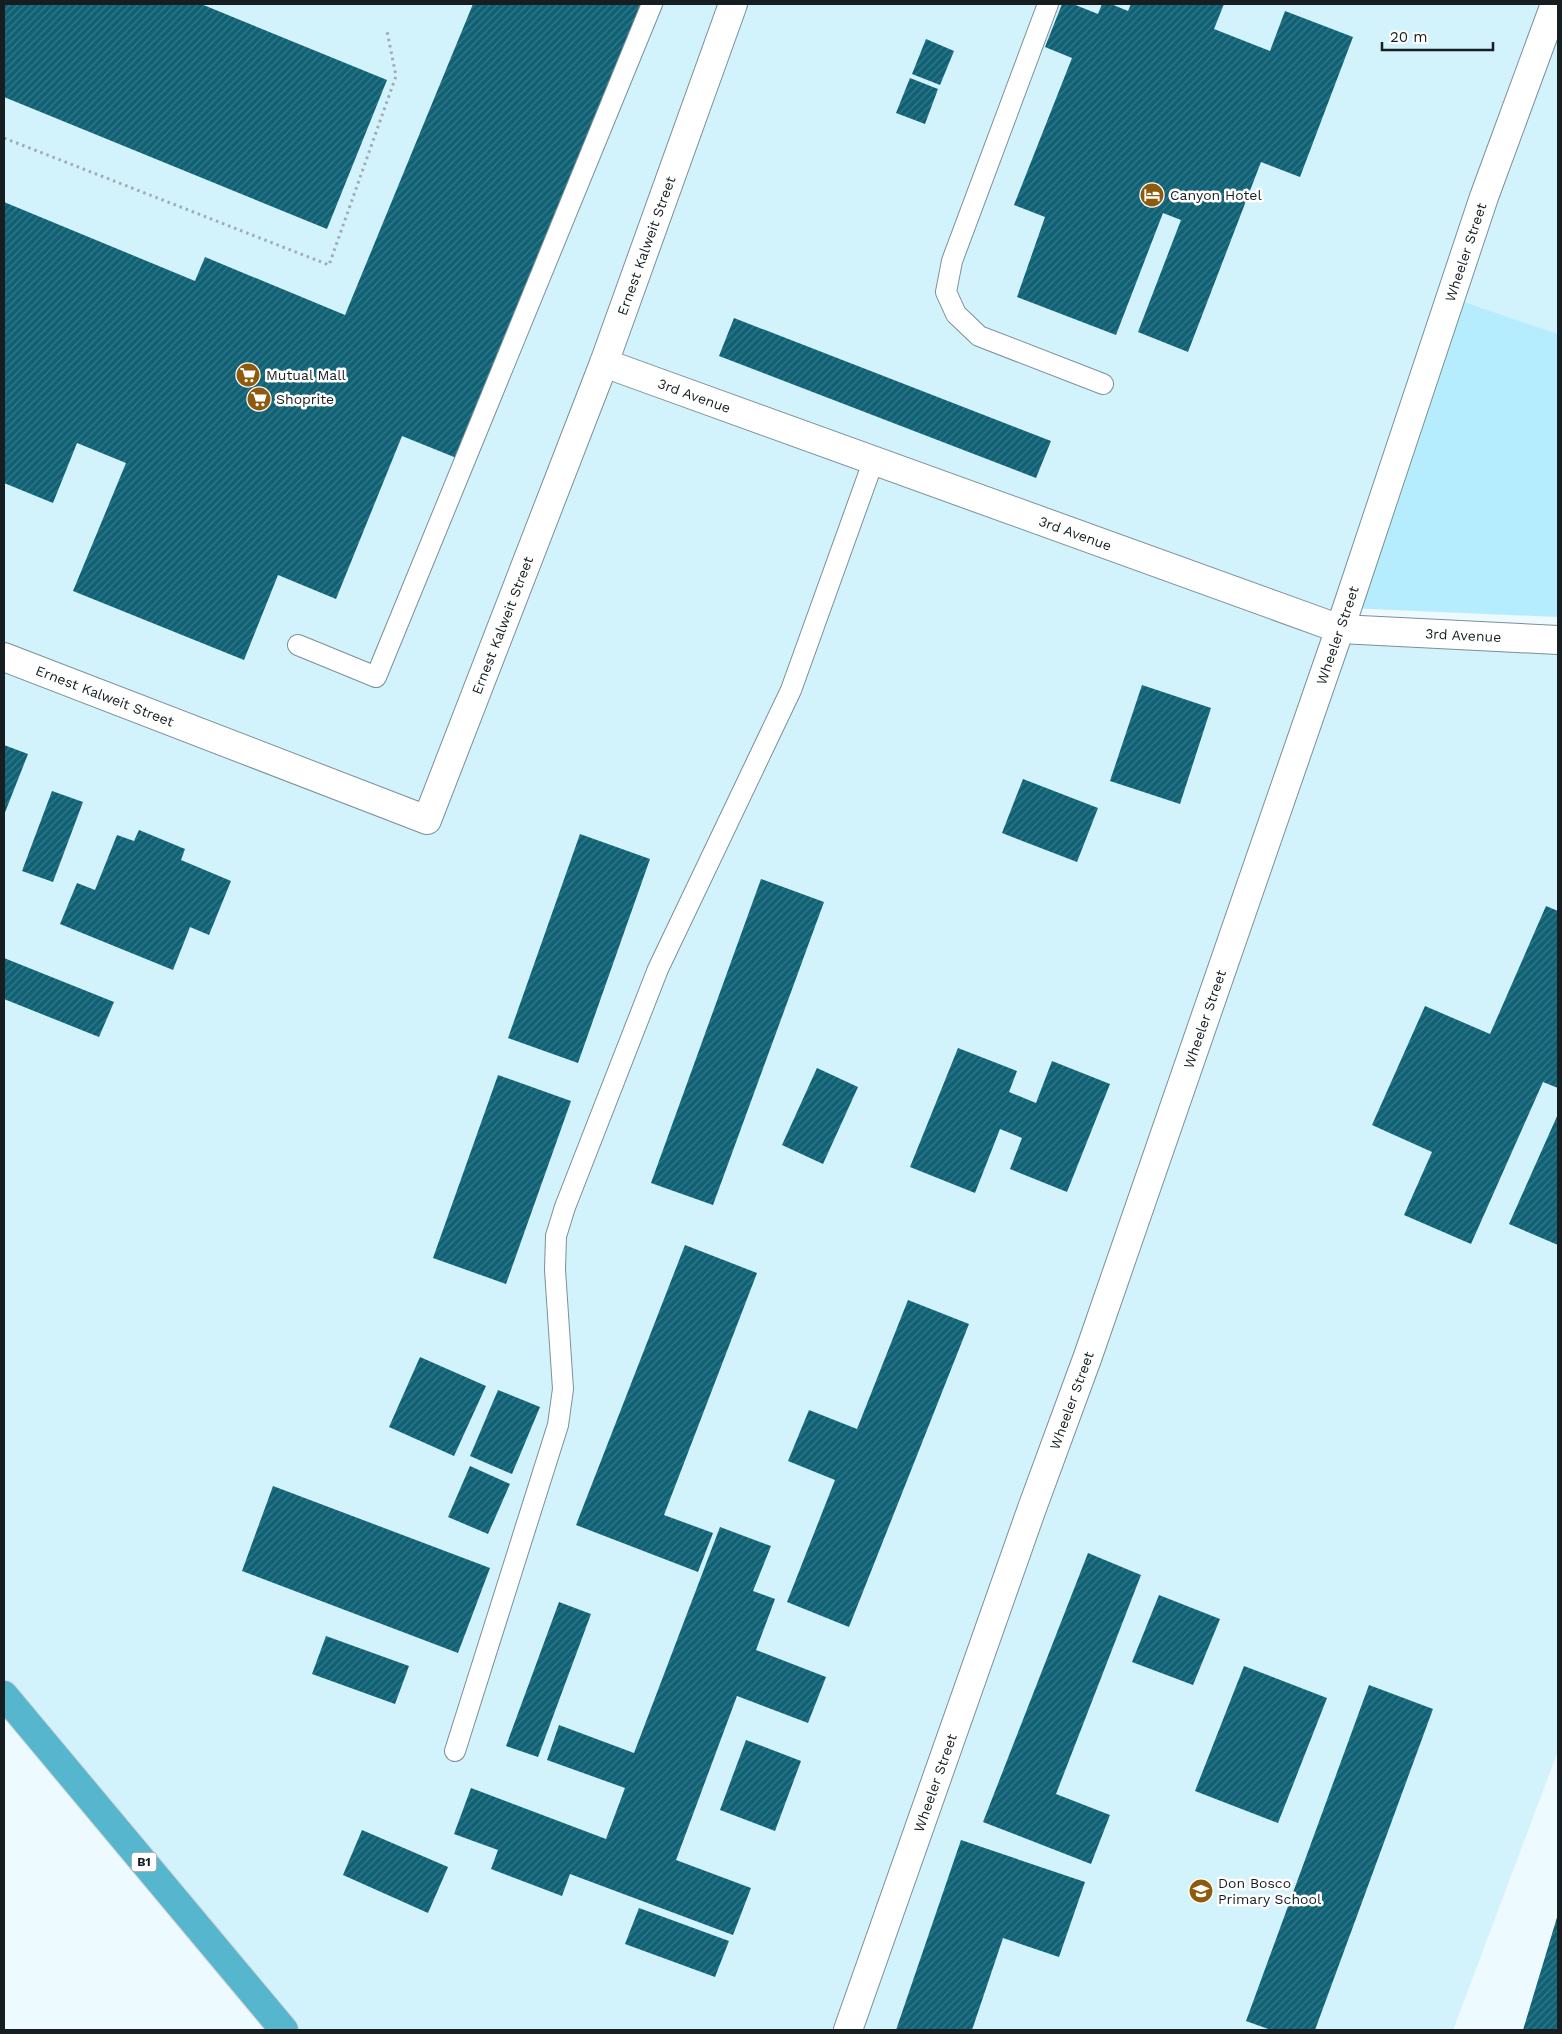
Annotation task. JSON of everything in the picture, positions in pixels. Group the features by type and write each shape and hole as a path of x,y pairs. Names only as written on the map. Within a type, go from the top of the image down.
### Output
{"highway":[{"name":"B1","path":"4,1695 284,2030"}],"street":[{"name":"Ernest Kalweit Street","path":"4,657 427,820 604,363 733,4"},
{"name":"Wheeler Street","path":"848,2030 1030,1511 1092,1347 1340,629 1484,197 1555,4"},
{"name":"3rd Avenue","path":"604,363 873,462 1340,629 1558,640"}],"lane":[{"path":"298,645 376,677 652,4"},
{"path":"1048,4 952,261 946,292 956,314 979,336 1103,384"},
{"path":"455,1750 558,1425 563,1389 555,1270 556,1236 565,1207 658,969 791,690 873,462"}],"path":[{"path":"4,138 330,265 396,76 387,31"}],"shaded area":[{"path":"4,4 1558,4 1558,334 1451,297 1340,629 1558,640 1558,1751 1453,2030 284,2030 4,1695"},
{"path":"1450,297 1558,334 1558,617 1347,608"}],"building":[{"path":"4,4 201,4 387,80 327,229 4,97"},
{"name":"Mutual Mall","path":"473,4 645,4 459,459 402,436 336,599 278,575 244,660 73,591 126,463 77,443 53,503 4,483 4,202 195,281 205,257 345,315"},
{"name":"Canyon Hotel","path":"1062,4 1073,4 1098,14 1102,4 1111,4 1128,11 1131,4 1224,4 1214,29 1270,51 1285,11 1353,37 1300,177 1261,162 1188,352 1138,332 1181,220 1163,213 1116,335 1017,297 1045,217 1014,205 1072,58 1045,47"},
{"path":"926,39 954,51 940,85 912,74"},
{"path":"910,78 938,89 925,124 896,113"},
{"path":"734,318 1051,441 1036,478 719,356"},
{"path":"1142,685 1211,708 1180,804 1110,781"},
{"path":"4,745 28,754 4,815"},
{"path":"1023,779 1098,808 1077,862 1002,833"},
{"path":"52,791 83,802 53,882 22,871"},
{"path":"139,830 185,849 181,860 231,881 209,935 190,927 173,970 60,924 77,883 95,890 117,835 134,841"},
{"path":"580,834 650,859 578,1063 508,1038"},
{"path":"761,879 824,902 713,1205 651,1183"},
{"path":"1546,906 1558,911 1558,1088 1543,1082 1471,1244 1404,1215 1432,1152 1372,1125 1425,1006 1490,1034"},
{"path":"4,958 114,1002 99,1037 4,999"},
{"path":"958,1048 1017,1071 1009,1092 1036,1103 1052,1061 1110,1084 1067,1192 1010,1169 1022,1138 1000,1129 975,1193 910,1167"},
{"path":"817,1068 858,1087 823,1164 782,1145"},
{"path":"498,1075 571,1101 506,1284 433,1258"},
{"path":"1558,1114 1558,1245 1509,1224"},
{"path":"685,1245 757,1273 664,1515 713,1533 698,1572 576,1525"},
{"path":"908,1300 969,1324 849,1627 787,1602 835,1480 788,1461 809,1410 857,1429"},
{"path":"420,1357 486,1386 454,1456 389,1427"},
{"path":"498,1390 540,1407 512,1474 470,1456"},
{"path":"470,1466 510,1484 488,1534 448,1517"},
{"path":"273,1486 490,1568 458,1653 242,1571"},
{"path":"720,1527 771,1546 753,1591 775,1599 756,1650 826,1677 808,1723 737,1696 676,1860 751,1888 733,1935 570,1874 562,1896 491,1869 498,1850 454,1834 471,1788 606,1839 625,1788 547,1760 559,1725 634,1753"},
{"path":"1088,1553 1141,1575 1056,1794 1110,1815 1091,1864 983,1822"},
{"path":"1159,1595 1220,1619 1193,1685 1132,1662"},
{"path":"559,1602 591,1614 538,1757 506,1746"},
{"path":"326,1636 409,1666 395,1704 312,1674"},
{"path":"1244,1666 1327,1698 1278,1823 1195,1791"},
{"path":"1369,1685 1433,1709 1315,2030 1271,2030 1246,2021"},
{"path":"746,1740 801,1761 775,1831 720,1810"},
{"path":"362,1830 448,1867 428,1913 343,1875"},
{"path":"961,1840 1085,1882 1059,1957 1003,1938 972,2030 896,2030"},
{"path":"639,1908 729,1941 715,1977 625,1944"},
{"path":"1558,1914 1558,2030 1523,2030"}],"place":[{"name":"Canyon Hotel","path":"1152,195"},
{"name":"Mutual Mall","path":"248,375"},
{"name":"Shoprite","path":"259,399"},
{"name":"Don Bosco Primary School","path":"1201,1891"}]}
